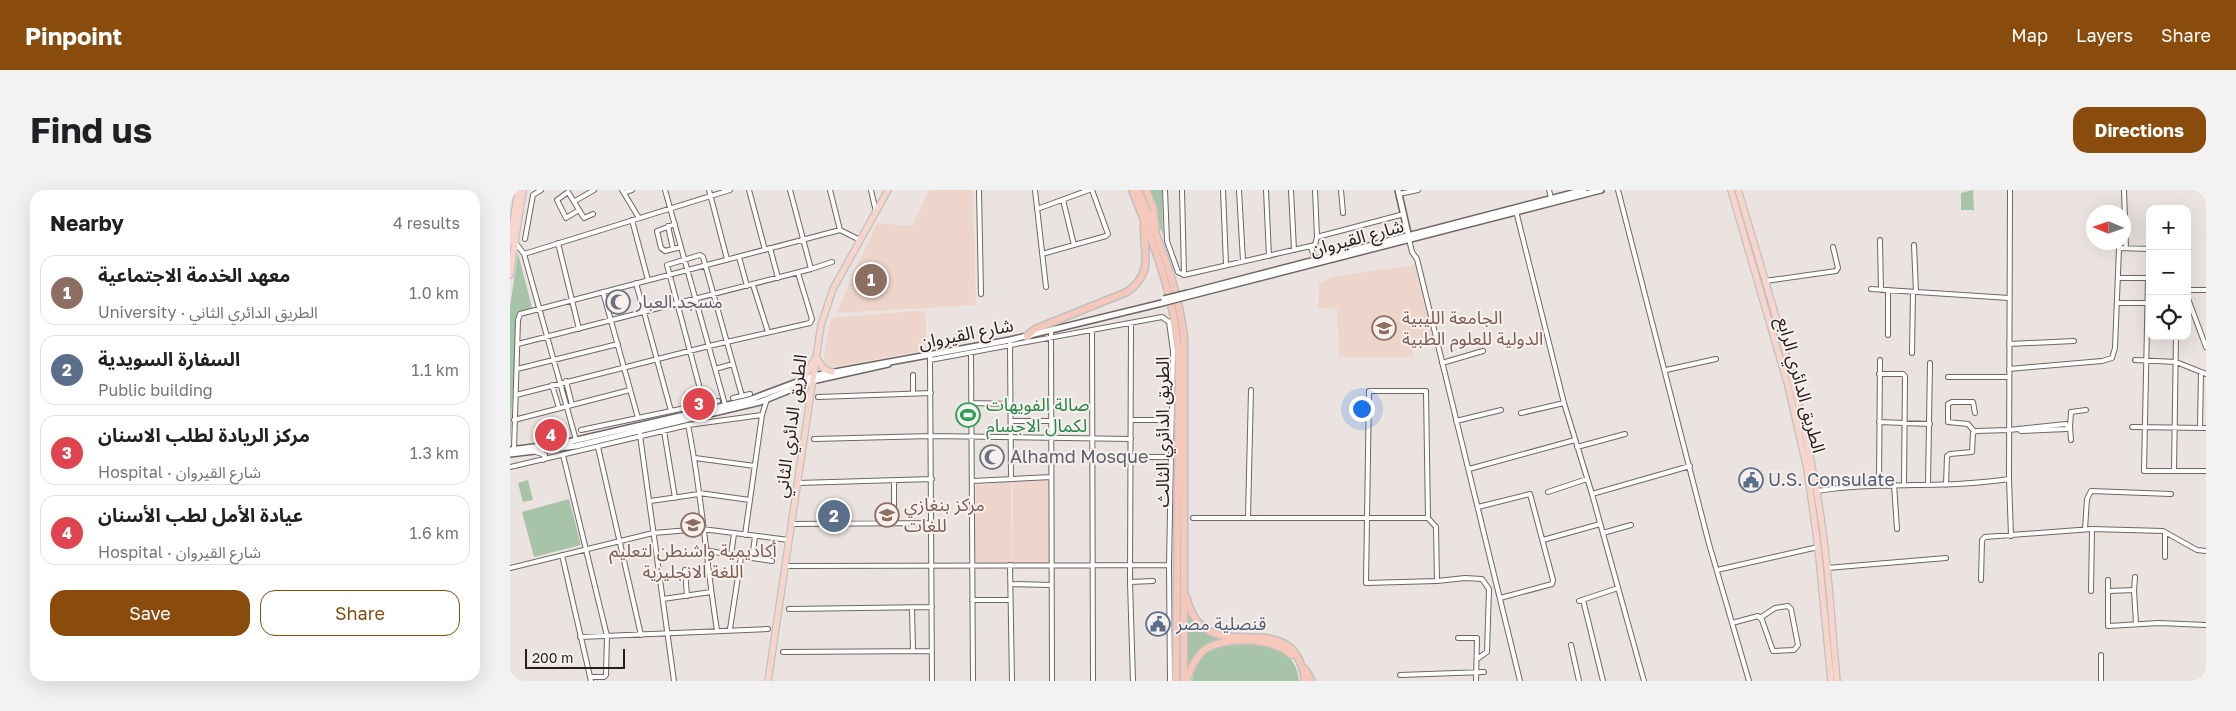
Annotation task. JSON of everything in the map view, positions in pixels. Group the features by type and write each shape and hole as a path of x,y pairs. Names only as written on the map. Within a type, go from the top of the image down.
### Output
{"highway":[{"name":"الطريق الدائري الثالث","path":"1132,190 1169,291 1179,349 1176,681"},
{"name":"الطريق الدائري الثالث","path":"1138,190 1175,289 1181,315 1185,350 1185,681"},
{"path":"1146,190 1154,213 1156,235"},
{"path":"1026,336 1035,329 1127,292 1134,287 1142,274 1147,259 1144,221"},
{"path":"1184,585 1192,616 1204,629 1223,636 1274,639 1287,645 1298,657 1312,681"},
{"path":"1185,681 1195,661 1203,651 1214,645 1241,641 1269,643 1284,648 1295,659 1304,681"},
{"path":"1298,657 1304,681"}],"main road":[{"path":"510,275 513,222 518,190"},
{"path":"513,242 524,190"},
{"name":"الطريق الدائري الثاني","path":"768,681 821,325 828,301 840,276 888,190"},
{"name":"شارع القيروان","path":"1188,294 1584,190"},
{"name":"شارع القيروان","path":"511,451 534,451 576,446 726,408 766,400 832,372 904,359 930,358 1010,343 1026,336 1120,313 1315,260 1601,190"},
{"name":"الطريق الدائري الرابع","path":"1731,190 1804,440 1818,547 1831,681"},
{"name":"الطريق الدائري الرابع","path":"1738,190 1765,281 1817,491 1838,679"},
{"path":"1399,192 1409,237"},
{"path":"799,381 816,357 824,369 832,372"},
{"name":"شارع القيروان","path":"726,408 799,381 904,359"},
{"path":"792,389 802,393 809,402"},
{"name":"شارع القيروان","path":"511,451 640,431"},
{"path":"1825,681 1829,665"}],"street":[{"path":"525,239 533,195 541,190"},
{"path":"575,201 594,190"},
{"path":"632,190 623,191 639,218"},
{"path":"665,190 726,408"},
{"path":"709,190 727,259"},
{"path":"524,254 730,190"},
{"path":"748,190 765,250"},
{"path":"790,190 812,268"},
{"path":"830,190 840,230"},
{"path":"871,190 876,212"},
{"path":"979,190 981,294"},
{"path":"1035,190 1046,286"},
{"path":"1037,209 1091,190 1108,234 1042,254"},
{"path":"1165,190 1169,247 1178,272 1184,275 1311,247 1316,244 1315,190"},
{"path":"1182,190 1184,275"},
{"path":"1223,190 1226,265"},
{"path":"1239,190 1242,261"},
{"path":"1266,190 1269,256"},
{"path":"1291,190 1294,250"},
{"path":"1341,190 1343,213"},
{"path":"1399,192 1418,190"},
{"path":"1549,190 1551,198"},
{"path":"1618,190 1717,570 1749,681"},
{"path":"2010,190 2009,479 2011,536"},
{"path":"2124,190 2125,205"},
{"path":"579,210 566,218 557,201 567,192 575,201 584,218 593,214"},
{"path":"1064,200 1074,244"},
{"path":"1516,211 1564,403 1592,494 1644,681"},
{"path":"510,214 513,222"},
{"path":"1317,237 1404,214"},
{"path":"632,220 648,280"},
{"path":"675,224 658,229 657,233 662,250 682,247"},
{"path":"668,226 674,249"},
{"path":"511,451 516,395 519,315 840,230 860,240"},
{"path":"1409,237 1412,252 1416,258 1469,469 1520,681"},
{"path":"1880,240 1881,290"},
{"path":"513,242 524,254 576,440"},
{"path":"558,243 579,329"},
{"path":"1912,353 1914,245"},
{"path":"1311,247 1315,260"},
{"path":"1765,281 1837,271 1833,247"},
{"path":"770,248 778,278"},
{"path":"2131,248 2146,249"},
{"path":"2009,369 2110,360 2116,348 2118,250"},
{"path":"704,404 669,275 668,264 701,255 715,294 742,396"},
{"path":"739,257 747,286"},
{"path":"518,344 696,300 832,262"},
{"path":"516,395 812,322 798,273"},
{"path":"2118,278 2146,278"},
{"path":"636,283 671,411"},
{"path":"753,284 768,332"},
{"path":"1871,289 2010,298"},
{"path":"1888,290 1888,335"},
{"path":"2191,290 2206,290"},
{"path":"603,292 638,418"},
{"path":"2117,303 2146,303"},
{"path":"2191,308 2206,347"},
{"path":"932,681 932,393 930,358 971,353 1010,343 1092,331 1162,317 1169,322 1173,351 1169,565 1170,681"},
{"path":"1131,323 1130,582 1133,681"},
{"path":"1051,330 1052,681"},
{"path":"1092,331 1093,681"},
{"path":"2147,340 2144,471 2206,471"},
{"path":"2174,471 2176,340"},
{"path":"2009,344 2074,341"},
{"path":"1010,343 1011,479"},
{"path":"517,369 618,344"},
{"path":"1442,363 1483,351"},
{"path":"971,353 973,681"},
{"path":"1666,370 1716,359"},
{"path":"1879,484 1880,360"},
{"path":"2135,360 2176,362 2206,374"},
{"path":"1928,484 1930,363"},
{"path":"715,369 733,364"},
{"path":"2200,428 2201,372"},
{"path":"1880,374 1903,374 1905,376 1904,484"},
{"path":"912,375 912,393"},
{"path":"1948,377 2009,377"},
{"path":"566,382 572,405"},
{"path":"552,386 559,408"},
{"path":"514,420 630,390"},
{"path":"1248,517 1251,390"},
{"path":"1437,581 1436,527 1428,518 1426,391 1369,391 1366,583 1437,581 1465,578 1482,579 1489,589 1488,652 1477,659"},
{"path":"818,397 932,393"},
{"path":"733,398 750,394"},
{"path":"745,535 762,415 766,400"},
{"path":"581,430 718,401"},
{"path":"1946,485 1947,456 1950,454 1972,452 1974,431 1968,424 1948,422 1948,404 1952,402 1973,402 1975,413"},
{"path":"972,403 1011,404"},
{"path":"1521,414 1564,403"},
{"path":"1456,421 1501,410"},
{"path":"2071,440 2069,426 2071,412 2086,410"},
{"path":"510,467 598,447 640,431 664,431 762,415"},
{"path":"1131,420 1172,420"},
{"path":"1011,421 1051,421"},
{"path":"1879,422 1930,424"},
{"path":"688,426 695,458 702,529 717,630"},
{"path":"1974,431 2019,429 2021,431 2034,428 2067,429 2069,426"},
{"path":"2132,427 2206,428"},
{"path":"640,431 674,681"},
{"path":"664,431 675,498"},
{"path":"1577,447 1626,434"},
{"path":"814,439 1011,436 1131,439"},
{"path":"1469,469 1575,440"},
{"path":"598,447 642,635"},
{"path":"534,451 554,458"},
{"path":"543,460 544,455"},
{"path":"1011,458 1051,455"},
{"path":"562,555 590,679 604,677 606,675 607,636 563,456"},
{"path":"1131,457 1172,457"},
{"path":"695,458 755,466"},
{"path":"1592,494 1690,466"},
{"path":"972,481 1051,477"},
{"path":"798,483 932,479"},
{"path":"1548,492 1587,479"},
{"path":"1817,491 1879,484 1975,484 2009,479"},
{"path":"894,481 894,524"},
{"path":"1894,484 1896,529"},
{"path":"2085,529 2087,499 2091,491 2171,494"},
{"path":"650,501 699,493 750,500"},
{"path":"1478,507 1530,494 1543,540 1553,583 1500,598"},
{"path":"1193,518 1428,518"},
{"path":"792,524 932,524"},
{"path":"1543,540 1600,524"},
{"path":"1603,533 1631,525"},
{"path":"510,568 653,533 702,529 789,540"},
{"path":"1981,580 1982,539 1985,537 2085,529 2162,531 2197,550 2206,551"},
{"path":"2091,591 2092,529"},
{"path":"2164,557 2165,533"},
{"path":"731,555 734,534"},
{"path":"752,558 755,537"},
{"path":"1717,570 1818,547"},
{"path":"705,550 772,561"},
{"path":"730,630 741,556"},
{"path":"1827,568 1946,558"},
{"path":"1010,565 1012,681"},
{"path":"785,566 1169,565"},
{"path":"685,570 687,596"},
{"path":"2135,577 2136,624"},
{"path":"2108,580 2108,626 2158,622 2206,625"},
{"path":"1130,582 1153,581"},
{"path":"1011,584 1051,585"},
{"path":"1603,681 1581,601 1618,588"},
{"path":"2109,591 2134,590"},
{"path":"663,599 711,592"},
{"path":"972,600 1010,600"},
{"path":"1732,623 1760,618 1775,608 1788,606 1791,609 1796,636 1796,648 1785,651 1772,650 1760,618"},
{"path":"789,609 932,607"},
{"path":"912,608 913,651"},
{"path":"580,637 768,629"},
{"path":"1458,638 1477,638 1476,681"},
{"path":"1571,645 1580,681"},
{"path":"783,652 932,651"},
{"path":"2101,654 2101,681"},
{"path":"1400,675 1484,672"}],"shaded area":[{"path":"929,190 973,190 976,305 836,313 877,223 912,226"},
{"name":"الجامعة الليبية الدولية للعلوم الطبية","path":"1415,265 1435,346 1413,346 1413,357 1339,357 1337,309 1318,308 1319,284 1331,277"},
{"path":"923,311 926,314 926,350 833,367 828,366 824,362 831,318"},
{"path":"696,389 699,405 686,408 682,392"},
{"path":"1051,477 1051,565 1012,564 1013,479"},
{"path":"1011,482 1011,562 974,563 976,485"}],"green space":[{"path":"1145,190 1162,190 1163,235"},
{"path":"1973,190 1974,210 1961,210 1961,193"},
{"path":"518,253 532,308 517,312 510,445 510,307"},
{"path":"528,480 533,500 523,502 518,483"},
{"path":"569,499 581,545 534,557 522,512"},
{"path":"1188,610 1199,626 1214,635 1227,639 1214,643 1204,649 1195,657 1188,669"},
{"path":"1261,644 1276,649 1287,656 1295,665 1299,681 1192,681 1195,668 1208,651 1226,645"}],"place":[{"name":"معهد الخدمة الاجتماعية","path":"871,280"},
{"name":"مسجد العبار","path":"618,302"},
{"name":"الجامعة الليبية الدولية للعلوم الطبية","path":"1384,328"},
{"name":"مركز الريادة لطلب الاسنان","path":"699,404"},
{"name":"صالة الفويهات لكمال الاجسام","path":"968,415"},
{"name":"عيادة الأمل لطب الأسنان","path":"551,435"},
{"name":"Alhamd Mosque","path":"992,457"},
{"name":"U.S. Consulate","path":"1751,480"},
{"name":"مركز بنغازي للغات","path":"887,515"},
{"name":"السفارة السويدية","path":"834,516"},
{"name":"أكاديمية واشنطن لتعليم اللغة الانجليزية","path":"693,525"},
{"name":"قنصلية مصر","path":"1158,624"}]}
